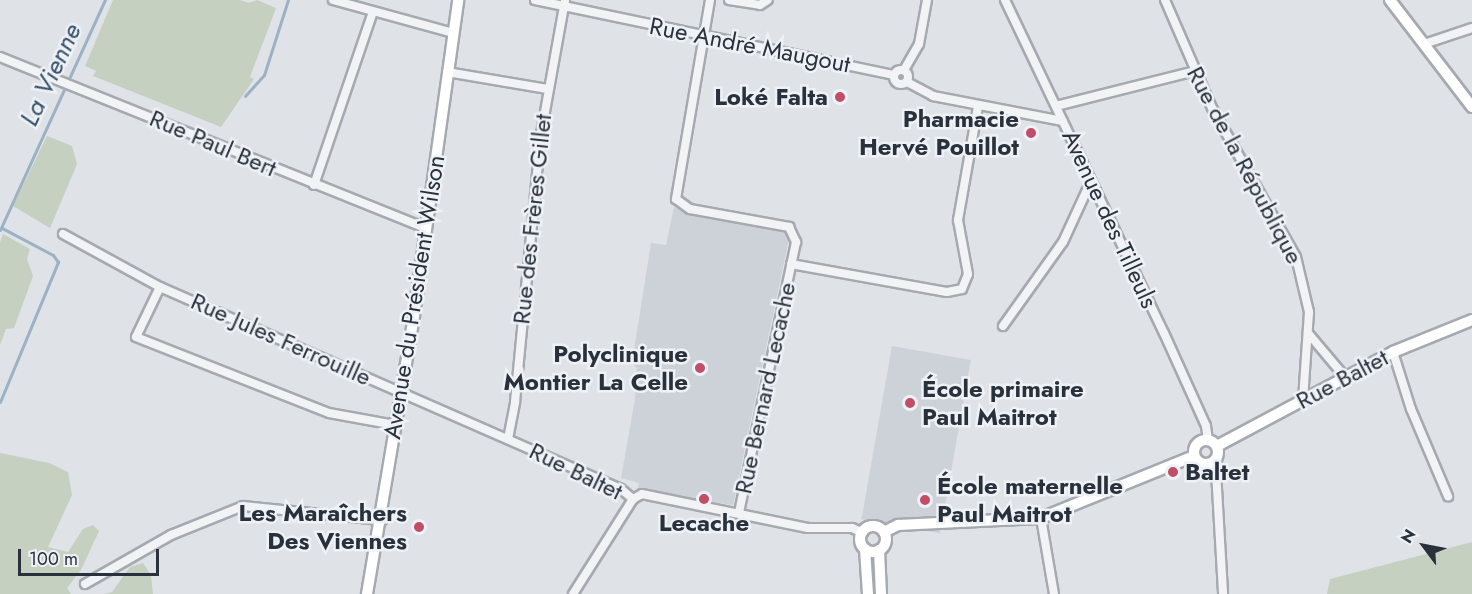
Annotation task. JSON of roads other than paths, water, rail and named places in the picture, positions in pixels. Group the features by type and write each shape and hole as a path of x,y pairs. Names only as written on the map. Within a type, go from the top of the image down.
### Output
{"street":[{"path":"333,0 454,33"},
{"name":"Avenue du Président Wilson","path":"368,594 382,520 458,0"},
{"name":"Rue André Maugout","path":"535,0 564,3 700,37 894,75 897,83 907,82"},
{"path":"700,37 710,0"},
{"path":"729,0 760,6 768,0"},
{"path":"894,75 904,70 919,44 927,0"},
{"name":"Avenue des Tilleuls","path":"1005,0 1202,416 1212,443"},
{"name":"Rue de la République","path":"1165,0 1212,108 1296,257 1309,312 1303,399"},
{"path":"1390,0 1472,107"},
{"name":"Rue des Frères Gillet","path":"508,439 515,402 548,89 564,3"},
{"path":"314,185 373,12"},
{"path":"1424,44 1472,28"},
{"name":"Rue Bernard Lecache","path":"700,37 676,199 690,209 789,227 796,242 739,513"},
{"name":"Rue Paul Bert","path":"0,57 314,185 426,228"},
{"path":"904,70 908,75 907,82 933,96 1063,121"},
{"path":"1056,106 1195,71"},
{"path":"447,72 548,89"},
{"path":"792,264 947,292 962,289 968,273 958,220 978,106"},
{"path":"1003,326 1063,242 1091,181"},
{"name":"Rue Jules Ferrouille","path":"63,234 160,286 401,392"},
{"path":"160,286 136,337 329,414 395,425"},
{"name":"Rue Baltet","path":"1212,443 1393,352 1472,320"},
{"path":"1308,333 1345,377"},
{"path":"1393,352 1411,409 1448,496"},
{"name":"Rue Baltet","path":"401,392 621,489 633,499 642,494 808,528 852,528 862,533"},
{"path":"1194,456 1197,444 1212,443 1218,454 1214,467 1223,594"},
{"path":"1194,456 1199,462 1214,467"},
{"path":"868,594 862,533 873,526 884,532 905,525 1041,518 1194,456"},
{"path":"573,594 633,499"},
{"path":"84,584 171,535 243,506 382,520"},
{"path":"1041,518 1054,594"},
{"path":"881,594 879,550 885,544 884,532"},
{"path":"865,549 879,550"}],"waterway":[{"name":"La Vienne","path":"0,230 105,0"},
{"path":"245,96 264,75 288,0"},
{"path":"0,402 58,262 53,255 2,228"}],"place":[{"name":"Loké Falta","path":"840,97"},
{"name":"Pharmacie Hervé Pouillot","path":"1031,133"},
{"name":"Polyclinique Montier La Celle","path":"700,368"},
{"name":"École primaire Paul Maitrot","path":"910,403"},
{"name":"Baltet","path":"1173,472"},
{"name":"Lecache","path":"704,499"},
{"name":"École maternelle Paul Maitrot","path":"925,500"},
{"name":"Les Maraîchers Des Viennes","path":"419,527"}]}
